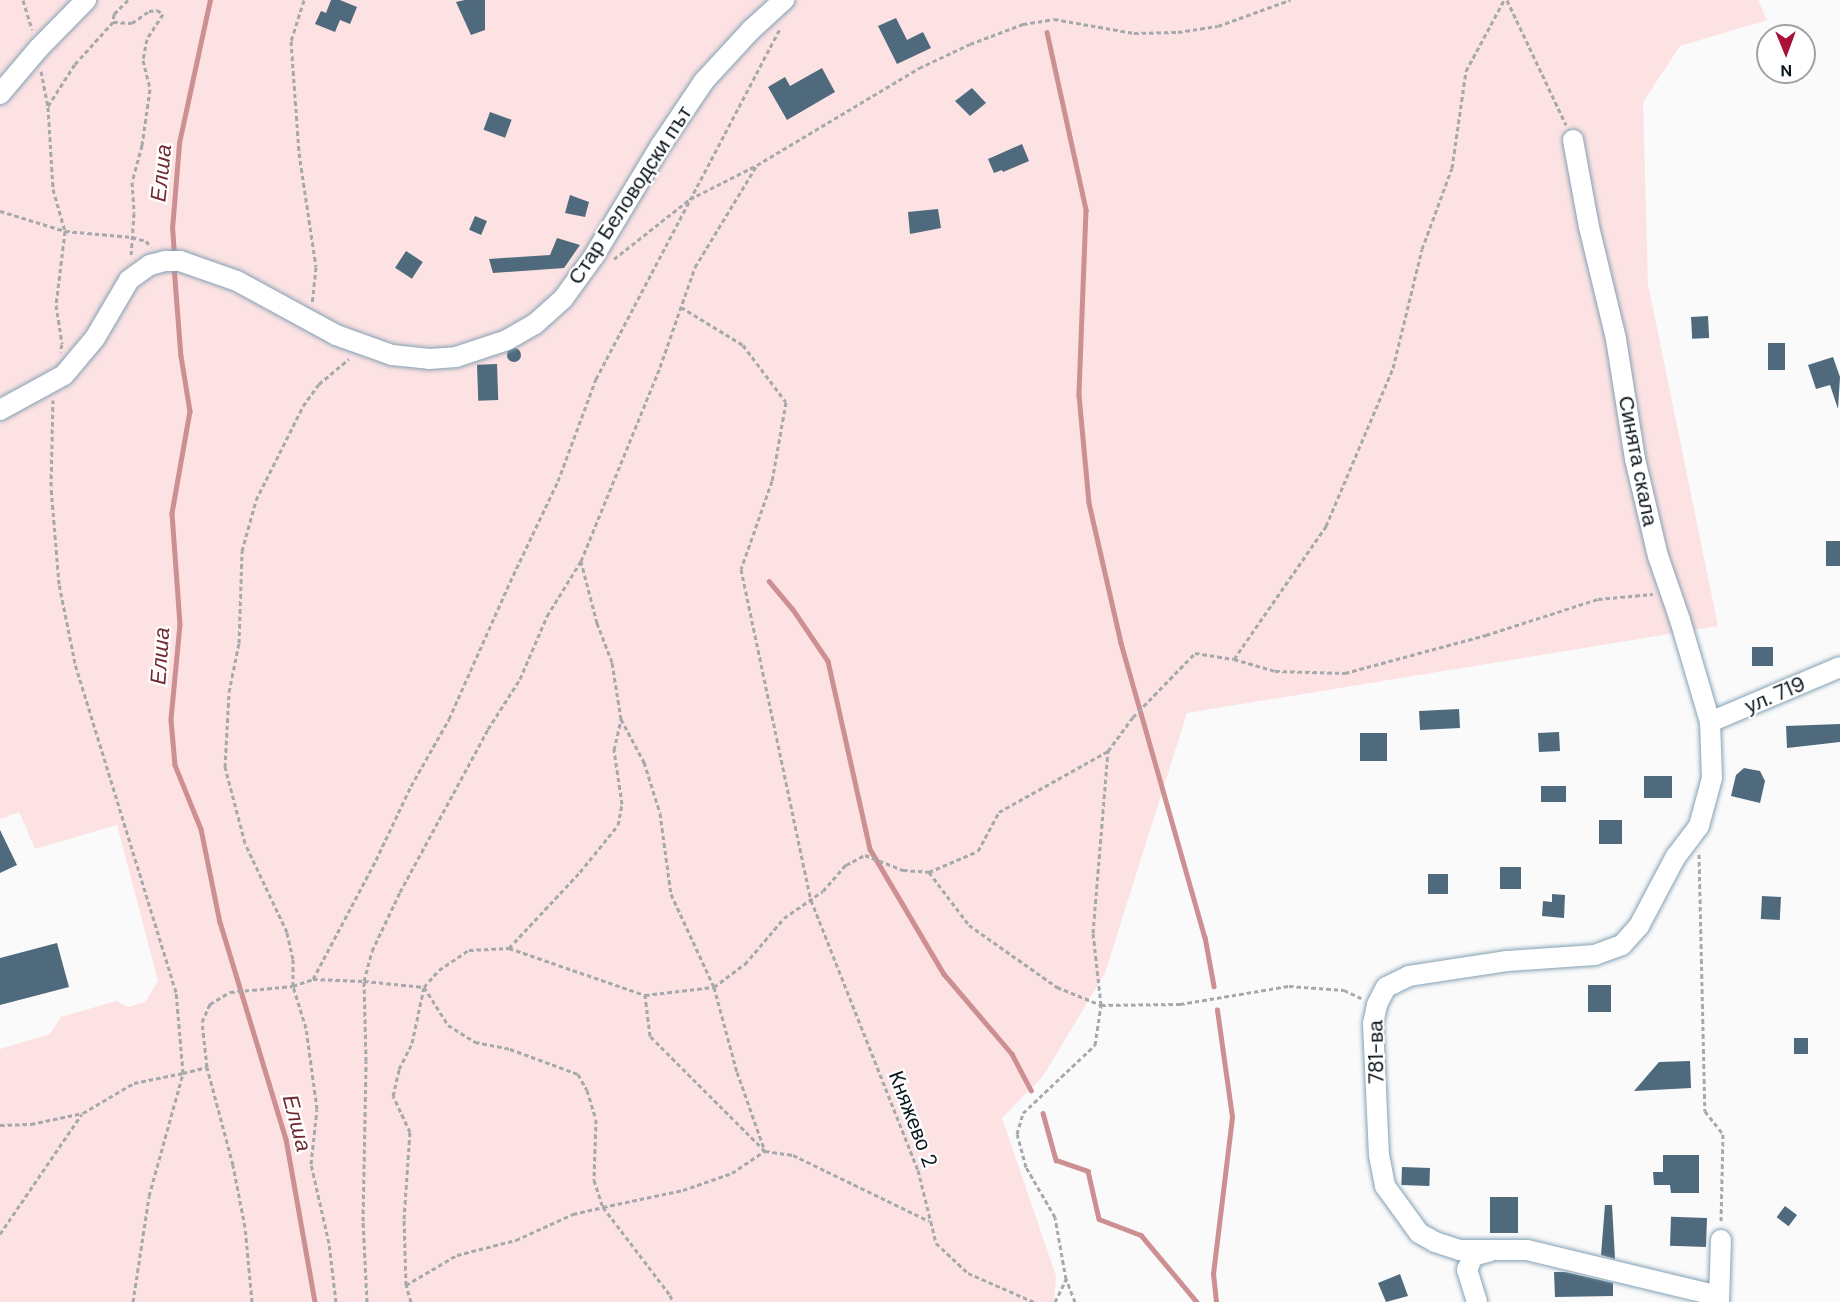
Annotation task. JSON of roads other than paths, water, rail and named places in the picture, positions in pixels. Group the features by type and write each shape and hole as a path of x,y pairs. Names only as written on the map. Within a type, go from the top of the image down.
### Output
{"street":[{"path":"0,94 38,49 86,0"},
{"name":"Стар Беловодски път","path":"0,410 54,382 80,359 129,280 150,265 172,261 237,281 310,321 365,346 392,355 429,359 456,357 507,340 535,324 563,298 594,256 661,144 704,81 751,30 784,0"},
{"name":"Синята скала","path":"1573,140 1588,227 1616,339 1635,459 1658,556 1710,722 1712,778"},
{"name":"ул. 719","path":"1710,722 1840,667"},
{"name":"781-ва","path":"1712,778 1699,826 1676,856 1639,926 1622,945 1595,955 1507,961 1409,976 1386,987 1377,1005 1373,1024 1379,1155 1385,1186 1419,1233 1435,1242 1459,1250 1527,1250 1719,1299"},
{"path":"1719,1299 1721,1240"},
{"path":"1477,1302 1467,1270 1473,1256 1496,1249"}],"waterway":[{"name":"Елша","path":"174,255 172,229 179,143 210,0"},
{"path":"1047,32 1086,210 1079,395 1089,503 1121,643 1205,937 1214,986"},
{"name":"Елша","path":"174,266 181,356 190,411 172,513 180,624 171,720 175,765 201,829 220,922 286,1139 315,1302"},
{"path":"769,581 792,608 828,661 870,849 944,974 1012,1054 1031,1090"},
{"path":"1216,1302 1213,1274 1232,1117 1217,1010"},
{"path":"1043,1113 1056,1160 1088,1171 1099,1219 1141,1235 1197,1302"}]}
